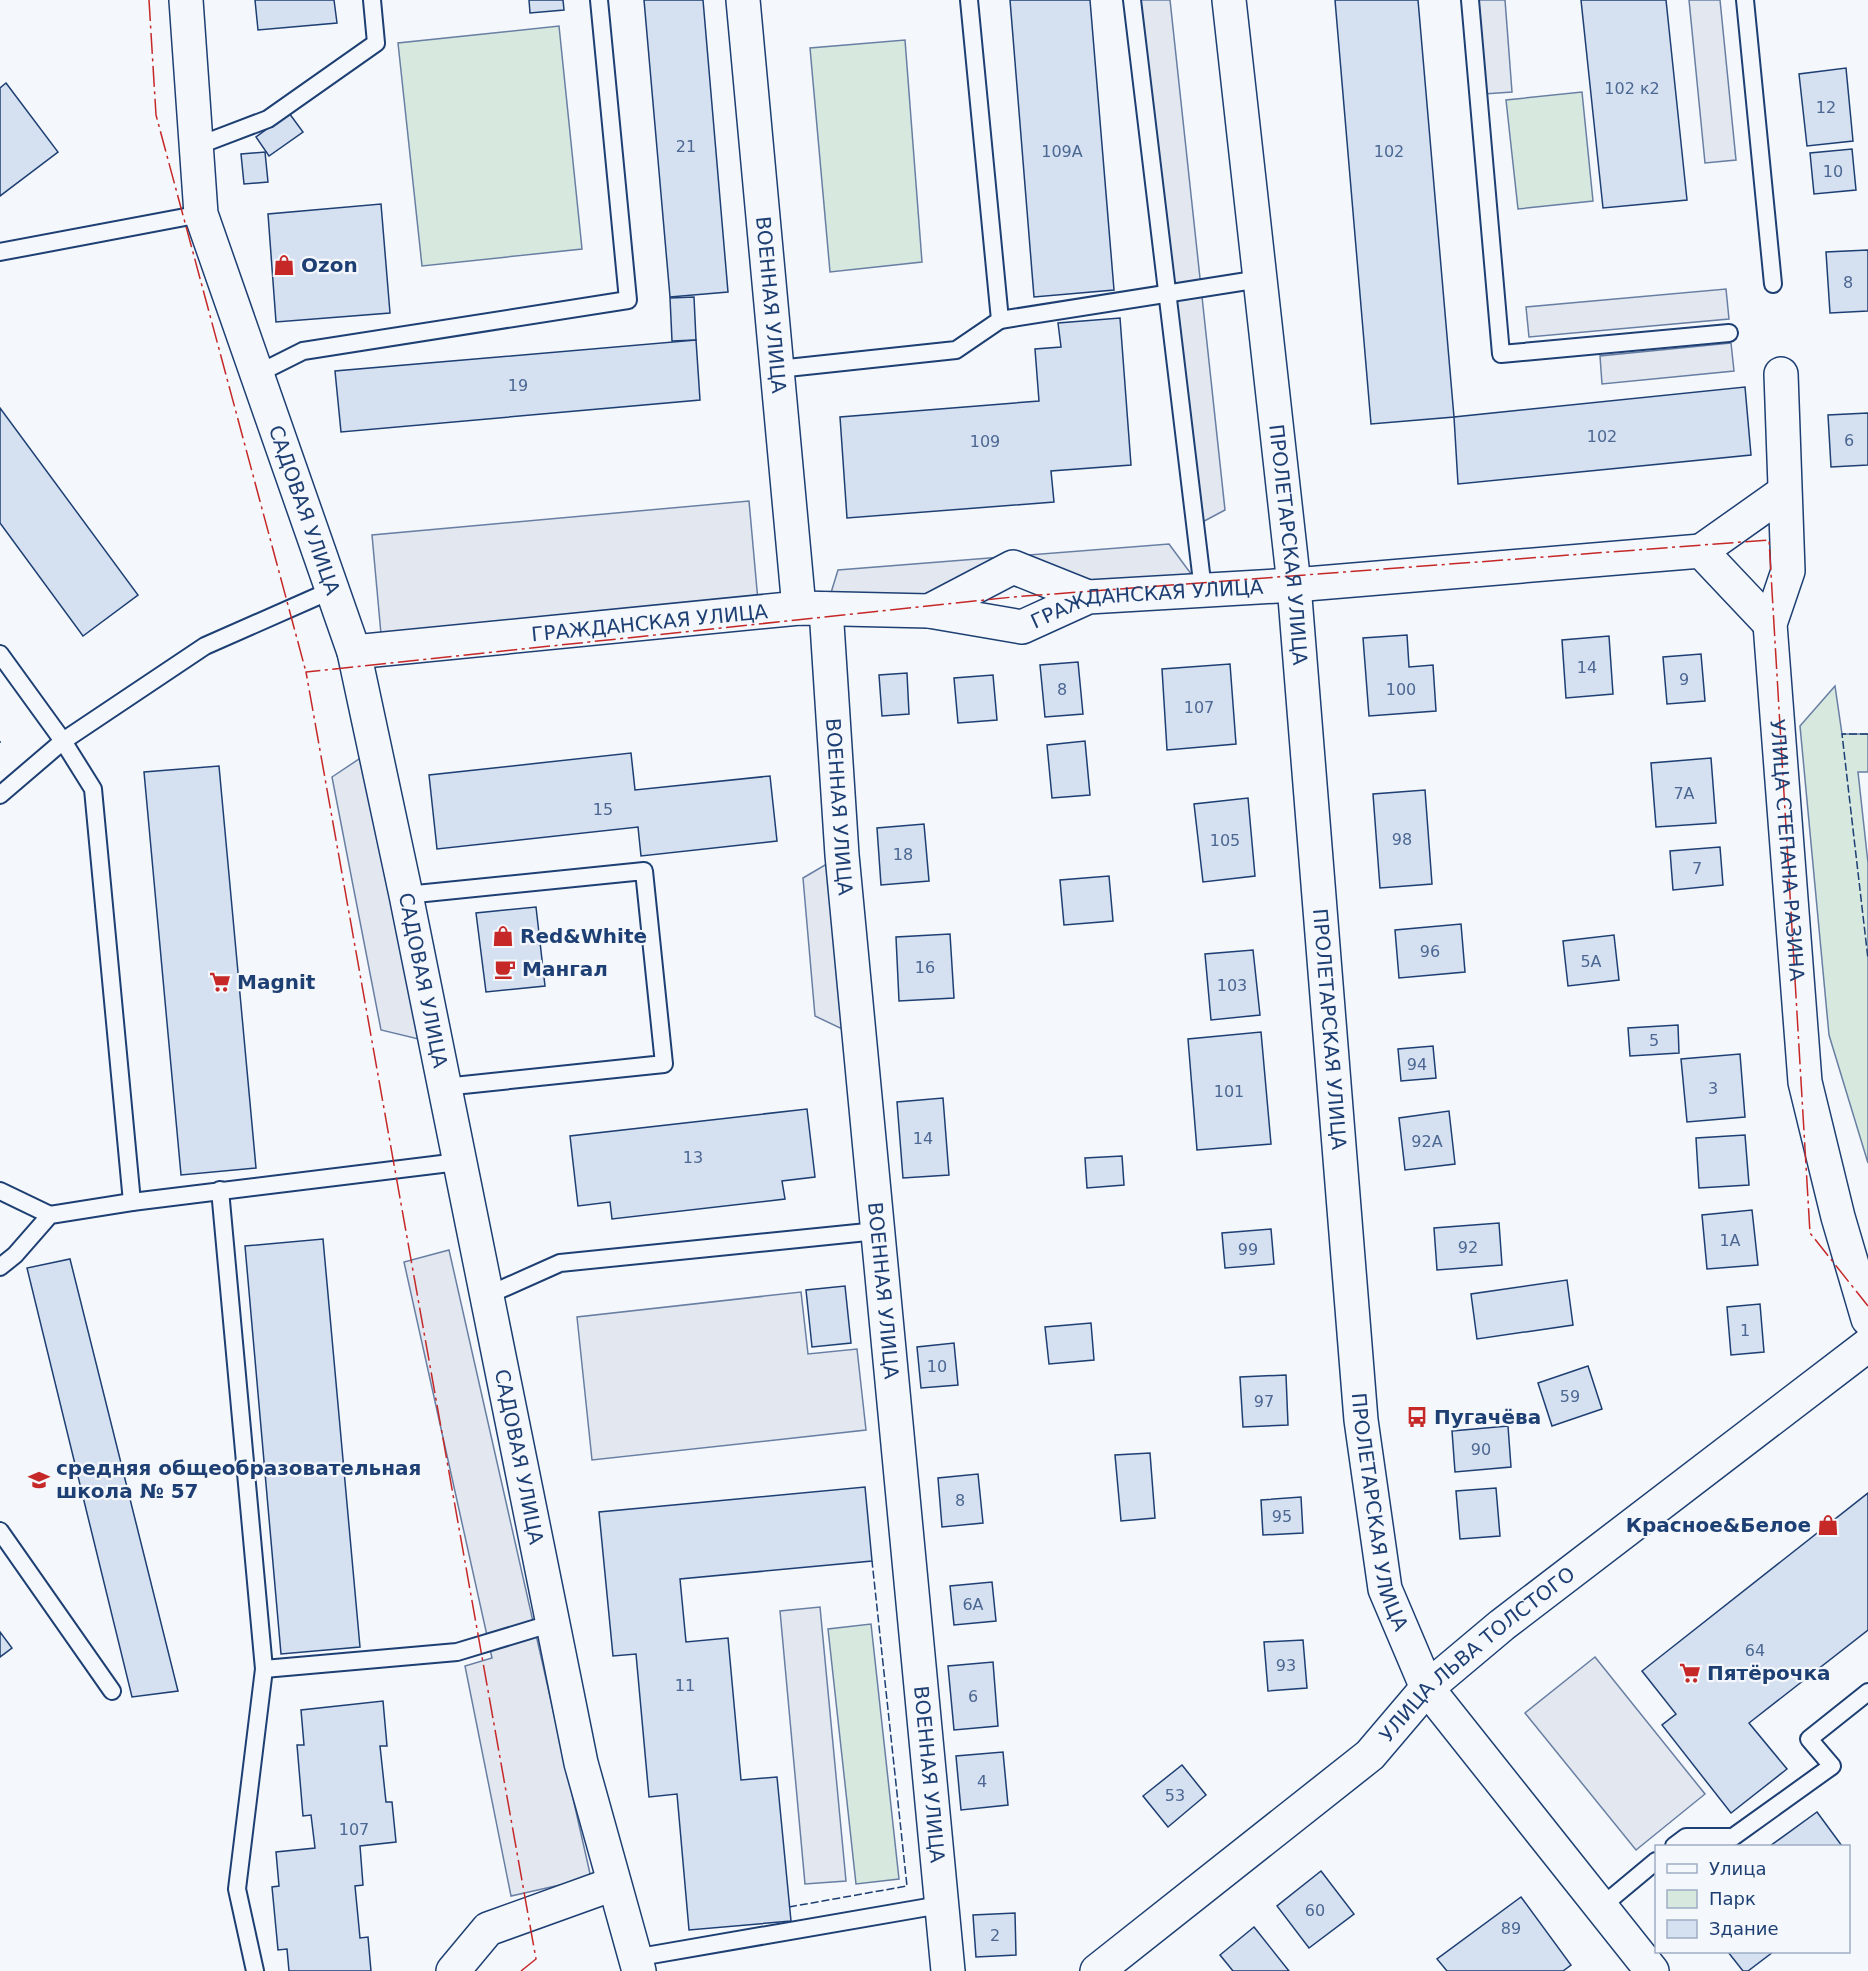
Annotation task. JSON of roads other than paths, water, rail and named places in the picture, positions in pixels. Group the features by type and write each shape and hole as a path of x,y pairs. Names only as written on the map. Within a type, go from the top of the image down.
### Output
{"street":[{"name":"САДОВАЯ УЛИЦА","path":"186,0 201,214 354,652 406,896 581,1763 637,1964"},
{"name":"ВОЕННАЯ УЛИЦА","path":"743,0 778,369 812,608 842,855 948,1971"},
{"name":"ПРОЛЕТАРСКАЯ УЛИЦА","path":"1229,0 1294,585 1361,1420 1385,1589 1427,1688 1652,1971"},
{"name":"УЛИЦА СТЕПАНА РАЗИНА","path":"1781,375 1788,571 1770,624 1804,1082 1838,1217 1868,1319"},
{"path":"1770,624 1701,551 1784,493"},
{"name":"ГРАЖДАНСКАЯ УЛИЦА","path":"354,652 812,608 929,611 1022,627 1088,597 1294,585 1701,551"},
{"path":"929,611 1013,567 1088,597"},
{"name":"УЛИЦА ЛЬВА ТОЛСТОГО","path":"1097,1971 1370,1755 1427,1688 1511,1617 1868,1345"},
{"path":"453,1971 488,1929 613,1884"}],"lane":[{"path":"197,146 268,119 376,43 372,0"},
{"path":"257,374 303,351 628,300 599,0"},
{"path":"969,0 1000,320"},
{"path":"1132,0 1203,590"},
{"path":"1470,0 1501,354 1730,333"},
{"path":"1745,0 1773,284"},
{"path":"0,252 201,214"},
{"path":"778,369 956,350 1000,320 1260,279"},
{"path":"0,795 63,741 205,646 332,590"},
{"path":"0,654 63,741 93,789 132,1202"},
{"path":"406,896 644,871 664,1064 444,1087"},
{"path":"0,1191 50,1215 220,1190 458,1162"},
{"path":"220,1190 264,1669 237,1889 255,1971"},
{"path":"0,1267 15,1255 50,1215"},
{"path":"486,1296 560,1263 877,1231"},
{"path":"0,1531 112,1691"},
{"path":"264,1669 457,1652 553,1623"},
{"path":"1675,1845 1686,1837 1733,1837 1832,1766 1809,1739 1868,1692"},
{"path":"1602,1906 1655,1862"},
{"path":"637,1964 940,1905"}],"place":[{"name":"Ozon","path":"284,265"},
{"name":"Red&White","path":"503,936"},
{"name":"Мангал","path":"505,969"},
{"name":"Magnit","path":"220,982"},
{"name":"Пугачёва","path":"1417,1417"},
{"name":"средняя общеобразовательная школа № 57","path":"39,1480"},
{"name":"Красное&Белое","path":"1828,1525"},
{"name":"Пятёрочка","path":"1690,1673"}]}
